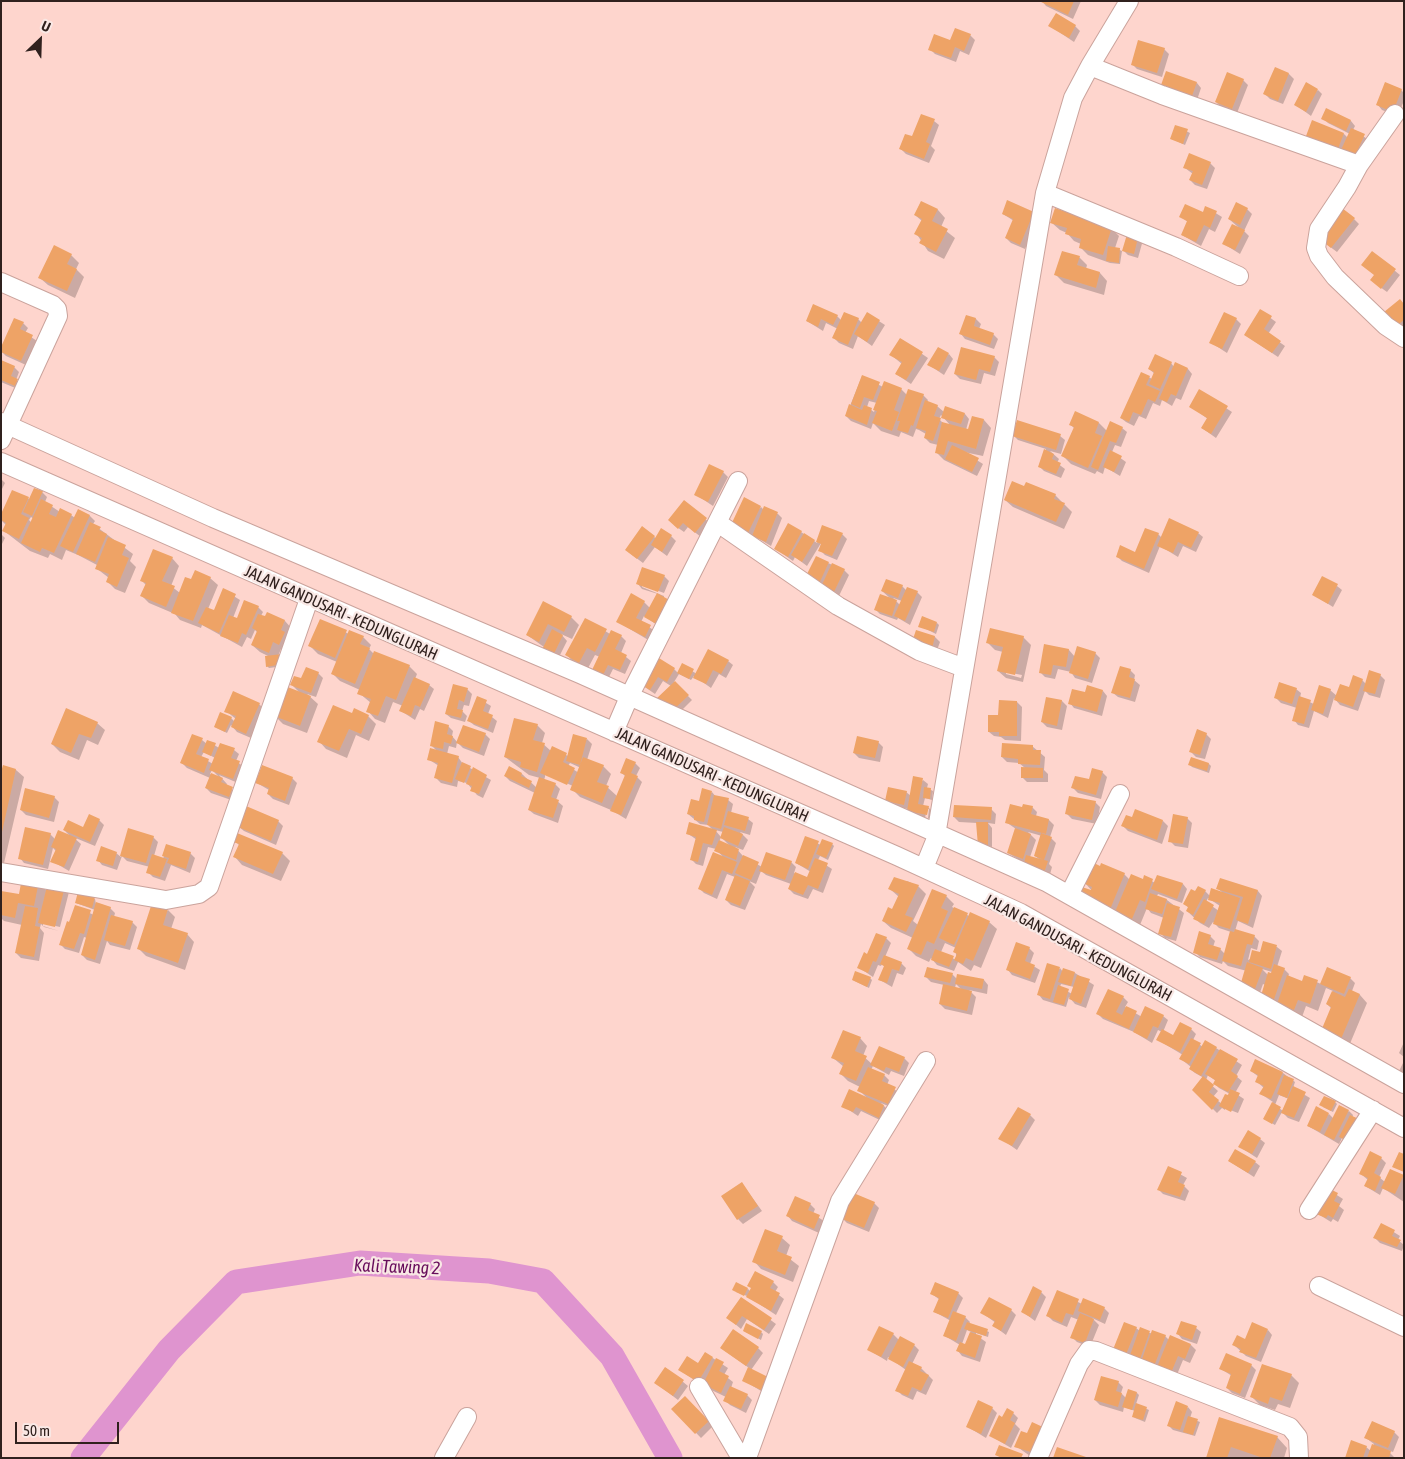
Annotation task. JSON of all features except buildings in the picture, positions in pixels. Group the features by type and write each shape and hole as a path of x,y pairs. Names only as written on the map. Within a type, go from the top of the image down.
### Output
{"street":[{"path":"931,850 1045,193 1073,98 1129,1"},
{"path":"1090,66 1162,95 1359,164"},
{"path":"1395,114 1359,164 1347,187 1318,228 1316,248 1319,256 1335,277 1386,326 1404,338"},
{"path":"1045,193 1176,246 1239,276"},
{"path":"1,282 53,305 57,309 58,316 4,430 213,518 628,699 931,850 1046,882 1404,1084"},
{"name":"JALAN GANDUSARI - KEDUNGLURAH","path":"1,462 310,599 616,726 931,850 1020,913 1404,1128"},
{"path":"616,726 738,481"},
{"path":"718,523 838,606 919,650 964,668"},
{"path":"1,872 166,900 199,894 210,887 310,599"},
{"path":"1069,895 1120,794"},
{"path":"747,1458 840,1201 926,1061"},
{"path":"1309,1210 1373,1110"},
{"path":"1319,1286 1404,1327"},
{"path":"1038,1458 1079,1364 1089,1350 1105,1354 1290,1427 1298,1438 1299,1458"},
{"path":"699,1387 742,1458"},
{"path":"444,1458 467,1417"}],"waterway":[{"name":"Kali Tawing 2","path":"83,1458 169,1350 236,1282 360,1263 489,1271 543,1281 612,1356 670,1458"}]}
